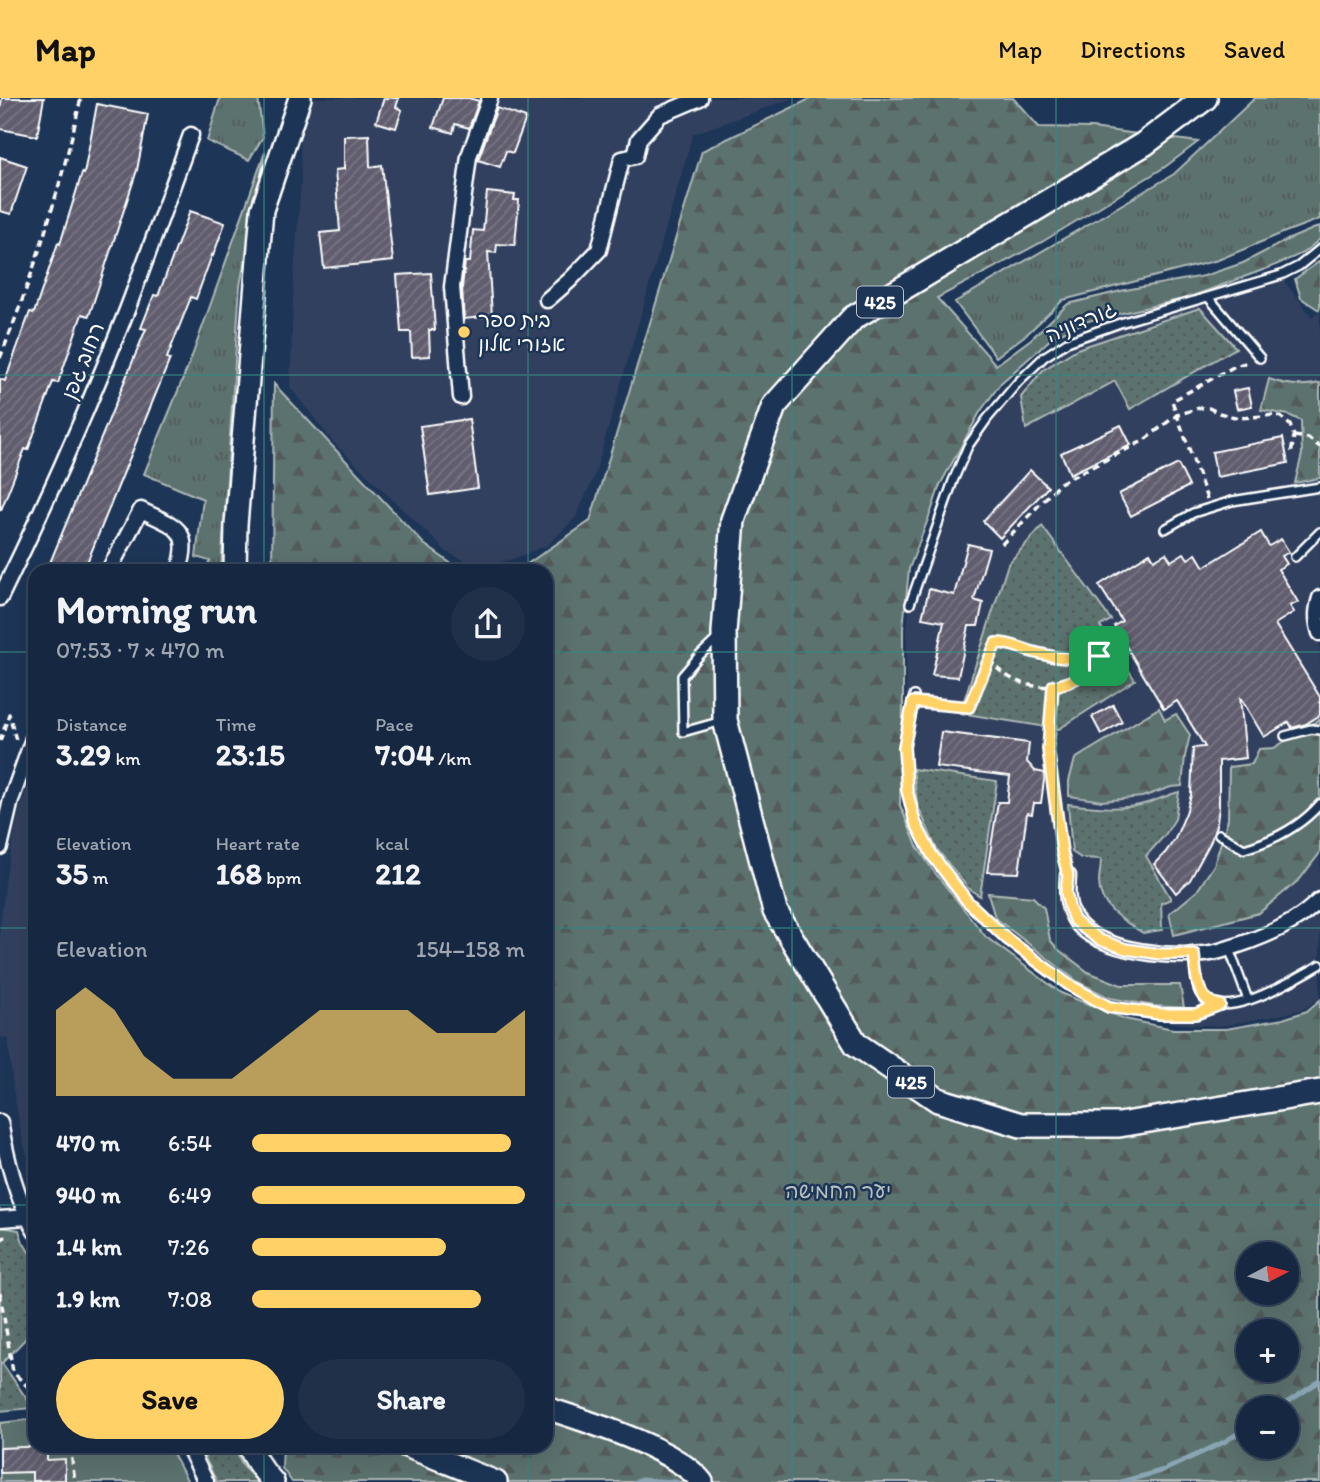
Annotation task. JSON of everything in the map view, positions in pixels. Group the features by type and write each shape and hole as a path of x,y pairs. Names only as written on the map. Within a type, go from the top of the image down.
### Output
{"main road":[{"path":"234,564 262,211 300,98"},
{"name":"425","path":"1205,98 1144,144 853,318 774,406 733,520 724,632 725,720 775,911 856,1044 938,1100 1021,1125 1119,1125 1320,1092"},
{"path":"553,1410 666,1454 688,1468 702,1482"},
{"path":"251,1453 273,1482"},
{"path":"424,1453 496,1482"}],"street":[{"path":"460,397 452,287 469,156 490,98"},
{"path":"547,300 599,250 622,159 635,156 639,139 660,115 691,100"},
{"name":"רחוב גפן","path":"0,598 111,349 191,135"},
{"path":"112,564 141,510 180,531 184,545 180,564"},
{"path":"1320,598 1317,610 1320,633"},
{"path":"0,847 11,800 28,751"},
{"path":"1068,876 1066,892 1069,907 1074,920 1083,928 1100,940 1126,949 1160,954 1194,954 1229,948 1272,932 1300,917 1320,900"},
{"path":"0,1122 10,1171 27,1217 0,1219"},
{"path":"192,1453 206,1482"}],"lane":[{"name":"גורדוניה","path":"910,604 968,446 1018,382 1044,357 1067,342 1120,323 1281,275 1299,266 1320,249"},
{"path":"1209,298 1260,358"},
{"path":"1164,528 1193,513 1232,501 1320,487"},
{"path":"1295,557 1320,532"},
{"path":"724,632 682,676 683,732 725,720"},
{"path":"913,699 904,747 907,790 915,822 932,855 967,901 1007,939 1069,985 1109,1007 1160,1014 1196,1014 1220,1005"},
{"path":"1284,736 1311,729 1320,730"},
{"path":"1219,834 1244,849 1263,844 1286,832 1320,804"},
{"path":"1229,948 1248,1000"},
{"path":"1194,954 1201,994 1214,1004 1220,1005 1231,1005 1261,996 1320,965"}],"path":[{"path":"0,358 40,248 81,98"},
{"path":"1210,507 1172,401 1235,366 1260,358"},
{"path":"1002,544 1060,483 1143,441 1177,415 1199,408 1209,408 1239,418 1275,415 1281,417 1290,425 1294,436 1291,455"},
{"path":"1294,436 1308,438 1320,447"},
{"path":"913,699 969,707 996,643 1010,643 1063,659 1085,659 1120,651"},
{"path":"989,659 998,671 1012,680 1043,687 1063,684 1082,676 1099,656"},
{"path":"1053,686 1048,749 1062,852 1068,876"},
{"path":"0,741 9,714 15,738 18,743 28,748"},
{"path":"0,1293 13,1372 28,1387"},
{"path":"71,1453 75,1482"}],"shaded area":[{"name":"בית ספר אזורי אלון","path":"313,98 793,98 693,134 594,477 576,517 548,545 513,559 491,564 472,564 447,552 334,443 290,387 301,181 300,138"},
{"path":"1277,272 1312,317 1320,310 1320,997 1306,1008 1284,1014 1221,1026 1180,1024 1128,1014 1060,988 988,937 922,853 905,803 907,632 913,569 948,479 1003,387 1064,339 1117,319"},
{"path":"28,784 28,1158 13,1089 8,1038 0,1037 0,928 6,876 18,816"}],"green space":[{"path":"220,98 258,98 263,137 249,160 207,141"},
{"name":"יער החמישה","path":"812,98 1013,98 1039,127 1092,128 1198,142 1165,167 1042,242 937,298 996,365 1031,339 1068,304 1125,290 1204,276 1243,263 1320,226 1320,239 1303,253 1271,267 1187,298 1088,321 1054,336 1001,383 980,412 940,485 909,569 903,628 900,805 917,846 986,937 1061,993 1125,1019 1173,1029 1226,1029 1283,1019 1307,1011 1320,1000 1320,1482 292,1482 282,1468 283,1453 553,1453 553,564 527,564 590,521 702,151"},
{"path":"1255,98 1320,98 1320,219 1218,260 1063,300 1027,334 996,357 955,302 1174,174"},
{"path":"265,152 240,286 221,564 208,564 210,561 196,557 203,499 144,474 191,359"},
{"path":"1320,261 1319,310 1301,298 1295,279"},
{"path":"1200,308 1236,348 1130,409 1115,381 1026,429 1021,397 1043,370 1077,349"},
{"path":"1269,379 1294,385 1320,383 1320,478 1295,483 1302,454 1301,421 1289,415 1261,410"},
{"path":"274,384 424,544 452,564 272,564"},
{"path":"1042,526 1111,620 1100,626 1135,680 1059,729 960,713 1008,564"},
{"path":"1159,708 1165,720 1176,714 1190,735 1182,786 1142,797 1102,801 1069,796 1069,781 1075,759"},
{"path":"1320,719 1319,854 1300,879 1259,913 1174,935 1169,913 1197,891 1214,865 1228,819 1229,767 1252,764 1259,749 1274,748"},
{"path":"913,769 997,781 980,896 968,888 936,848 917,804"},
{"path":"1179,792 1175,819 1146,856 1171,899 1161,903 1162,930 1143,933 1114,913 1103,899 1099,882 1101,859 1081,858 1072,852 1068,804 1128,807"},
{"path":"988,893 1033,897 1044,908 1050,940 1088,972 1121,985 1180,985 1184,1008 1110,998 1078,982 995,918"},
{"path":"0,1227 19,1230 28,1250 28,1336 2,1363 28,1401 28,1408 0,1411"},
{"path":"28,1420 28,1453 173,1453 188,1482 0,1482 0,1423"},
{"path":"202,1453 238,1453 244,1466 259,1482 217,1482"}],"building":[{"path":"2,98 44,98 37,136 0,129"},
{"path":"384,98 399,98 396,107 402,110 396,128 376,122"},
{"path":"443,98 469,98 479,101 469,128 455,124 453,133 433,127"},
{"path":"97,104 148,114 137,170 89,316 82,314 58,383 53,382 28,450 25,449 0,510 0,379 5,381 30,312 34,313 58,243 60,244 82,173 84,174"},
{"path":"497,108 526,118 513,153 506,151 500,167 478,160"},
{"path":"369,135 370,167 382,165 393,261 324,268 320,233 340,231 335,170 344,169 344,136"},
{"path":"0,157 27,166 11,214 0,211"},
{"path":"487,192 515,195 514,200 519,200 515,245 497,244 496,253 488,252 492,316 464,319 462,287 465,262 470,262 473,230 483,231"},
{"path":"190,211 225,223 196,299 191,297 167,358 170,359 86,564 49,564 146,329 141,328 154,295 158,296"},
{"path":"431,273 435,330 429,330 430,356 412,357 411,332 401,332 397,275"},
{"path":"1248,388 1252,406 1237,409 1233,391"},
{"path":"469,419 478,488 430,495 420,426"},
{"path":"1121,425 1131,445 1070,474 1061,453"},
{"path":"1283,438 1288,463 1217,477 1212,452"},
{"path":"1178,464 1189,486 1131,516 1119,494"},
{"path":"1030,470 1048,487 1000,538 983,521"},
{"path":"1261,532 1269,546 1281,539 1289,552 1282,556 1287,564 1278,569 1298,602 1290,606 1294,612 1275,624 1320,697 1320,715 1306,724 1292,728 1289,722 1264,737 1240,697 1246,758 1219,761 1219,807 1211,841 1190,880 1176,893 1154,864 1175,839 1186,813 1191,795 1193,748 1205,747 1177,701 1164,709 1114,626 1122,621 1099,585 1150,553 1154,560 1166,553 1171,561 1184,553 1188,559 1196,554 1204,567"},
{"path":"968,544 989,549 974,600 983,603 978,626 969,626 958,677 932,675 944,622 922,618 929,589 954,595"},
{"path":"1113,705 1122,722 1101,734 1092,717"},
{"path":"941,732 1029,743 1027,762 1035,771 1045,773 1041,803 1034,803 1032,814 1027,813 1019,873 987,872 998,802 1007,802 1010,776 936,767"},
{"path":"28,1447 28,1453 47,1453 47,1460 65,1459 65,1480 32,1481 32,1472 0,1473 0,1448"}],"waterway":[{"path":"1297,1396 1320,1381"},
{"path":"1121,1482 1164,1470 1236,1434"},
{"path":"635,1482 676,1482"}],"place":[{"name":"בית ספר אזורי אלון","path":"464,332"}],"route":[{"path":"996,643 1010,643 1063,659 1099,656 1082,676 1053,686 1048,749 1062,852 1068,876 1066,892 1069,907 1074,920 1100,940 1126,949 1160,954 1194,954 1201,994 1214,1004 1220,1005 1196,1014 1160,1014 1109,1007 1069,985 1007,939 967,901 932,855 915,822 907,790 904,747 913,702 969,707 996,643"}]}
